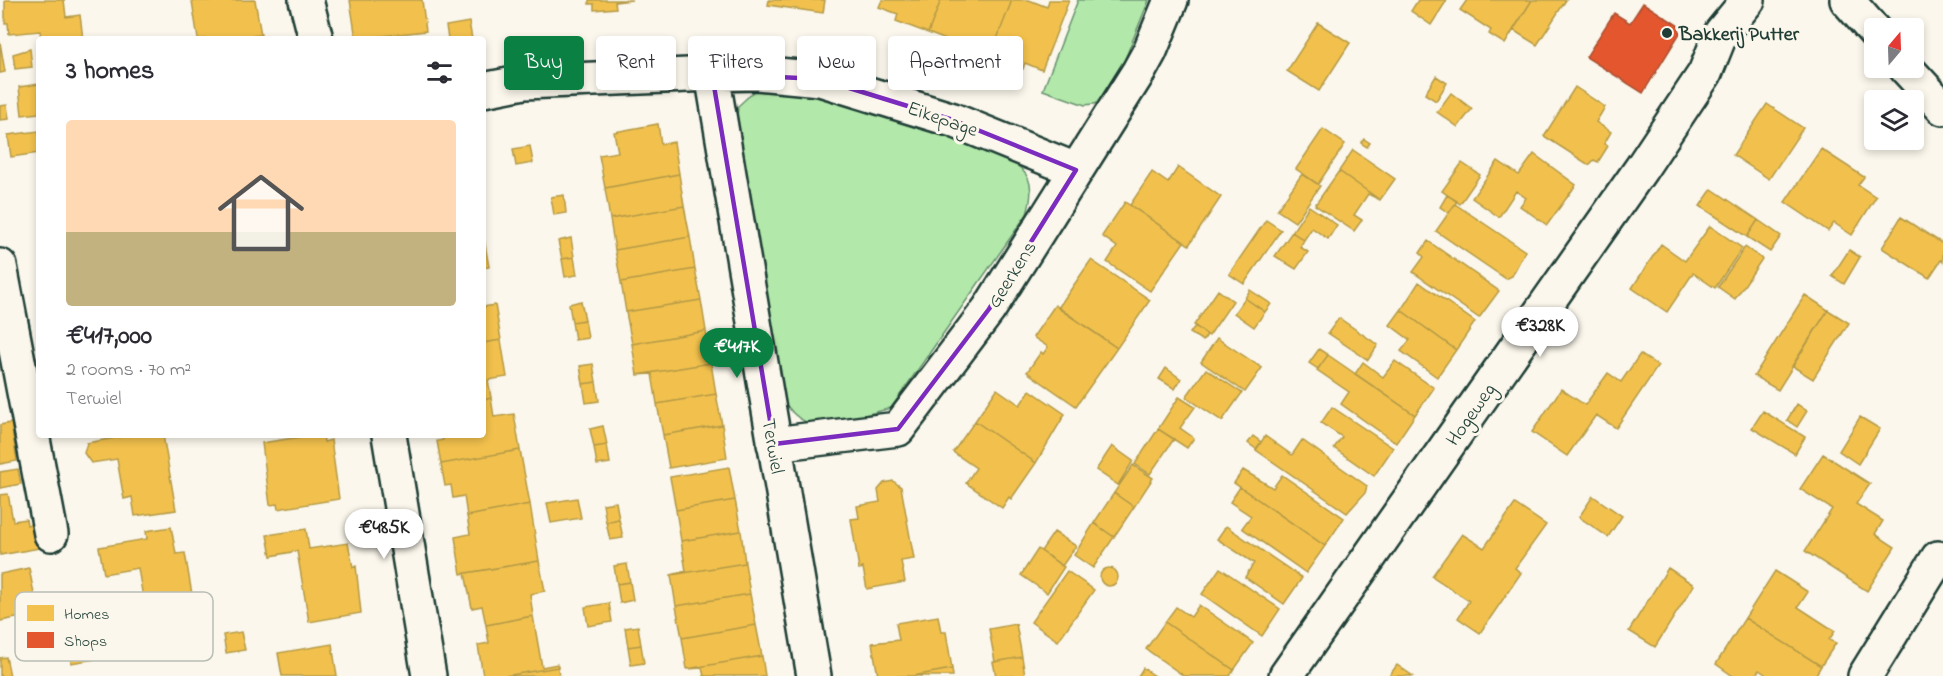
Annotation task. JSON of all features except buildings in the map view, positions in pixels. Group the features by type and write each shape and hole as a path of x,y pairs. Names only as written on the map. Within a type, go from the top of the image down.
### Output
{"street":[{"path":"306,0 315,36"},
{"name":"Geerkens","path":"774,444 898,429 989,309 1150,51 1171,0"},
{"path":"1847,0 1864,19"},
{"name":"Hogeweg","path":"1286,676 1692,95 1712,58 1721,33 1741,2"},
{"name":"Eikepage","path":"486,89 524,82 688,75"},
{"name":"Eikepage","path":"785,76 820,79 953,120 1076,170"},
{"path":"1915,78 1943,108"},
{"name":"Terwiel","path":"715,90 814,676"},
{"path":"0,266 6,330 51,534"},
{"path":"389,438 429,676"},
{"path":"1864,676 1938,558 1943,561"}],"highlighted area":[{"path":"712,74 820,79 953,120 1076,170 989,309 898,429 774,444"}],"green space":[{"path":"1078,0 1149,0 1116,81 1101,103 1085,105 1043,90"},
{"path":"785,89 858,100 1003,155 1025,173 1031,194 1027,214 891,408 848,420 814,424 799,418 785,403 736,129 738,106 756,90"}],"place":[{"name":"Bakkerij Putter","path":"1667,33"}]}
